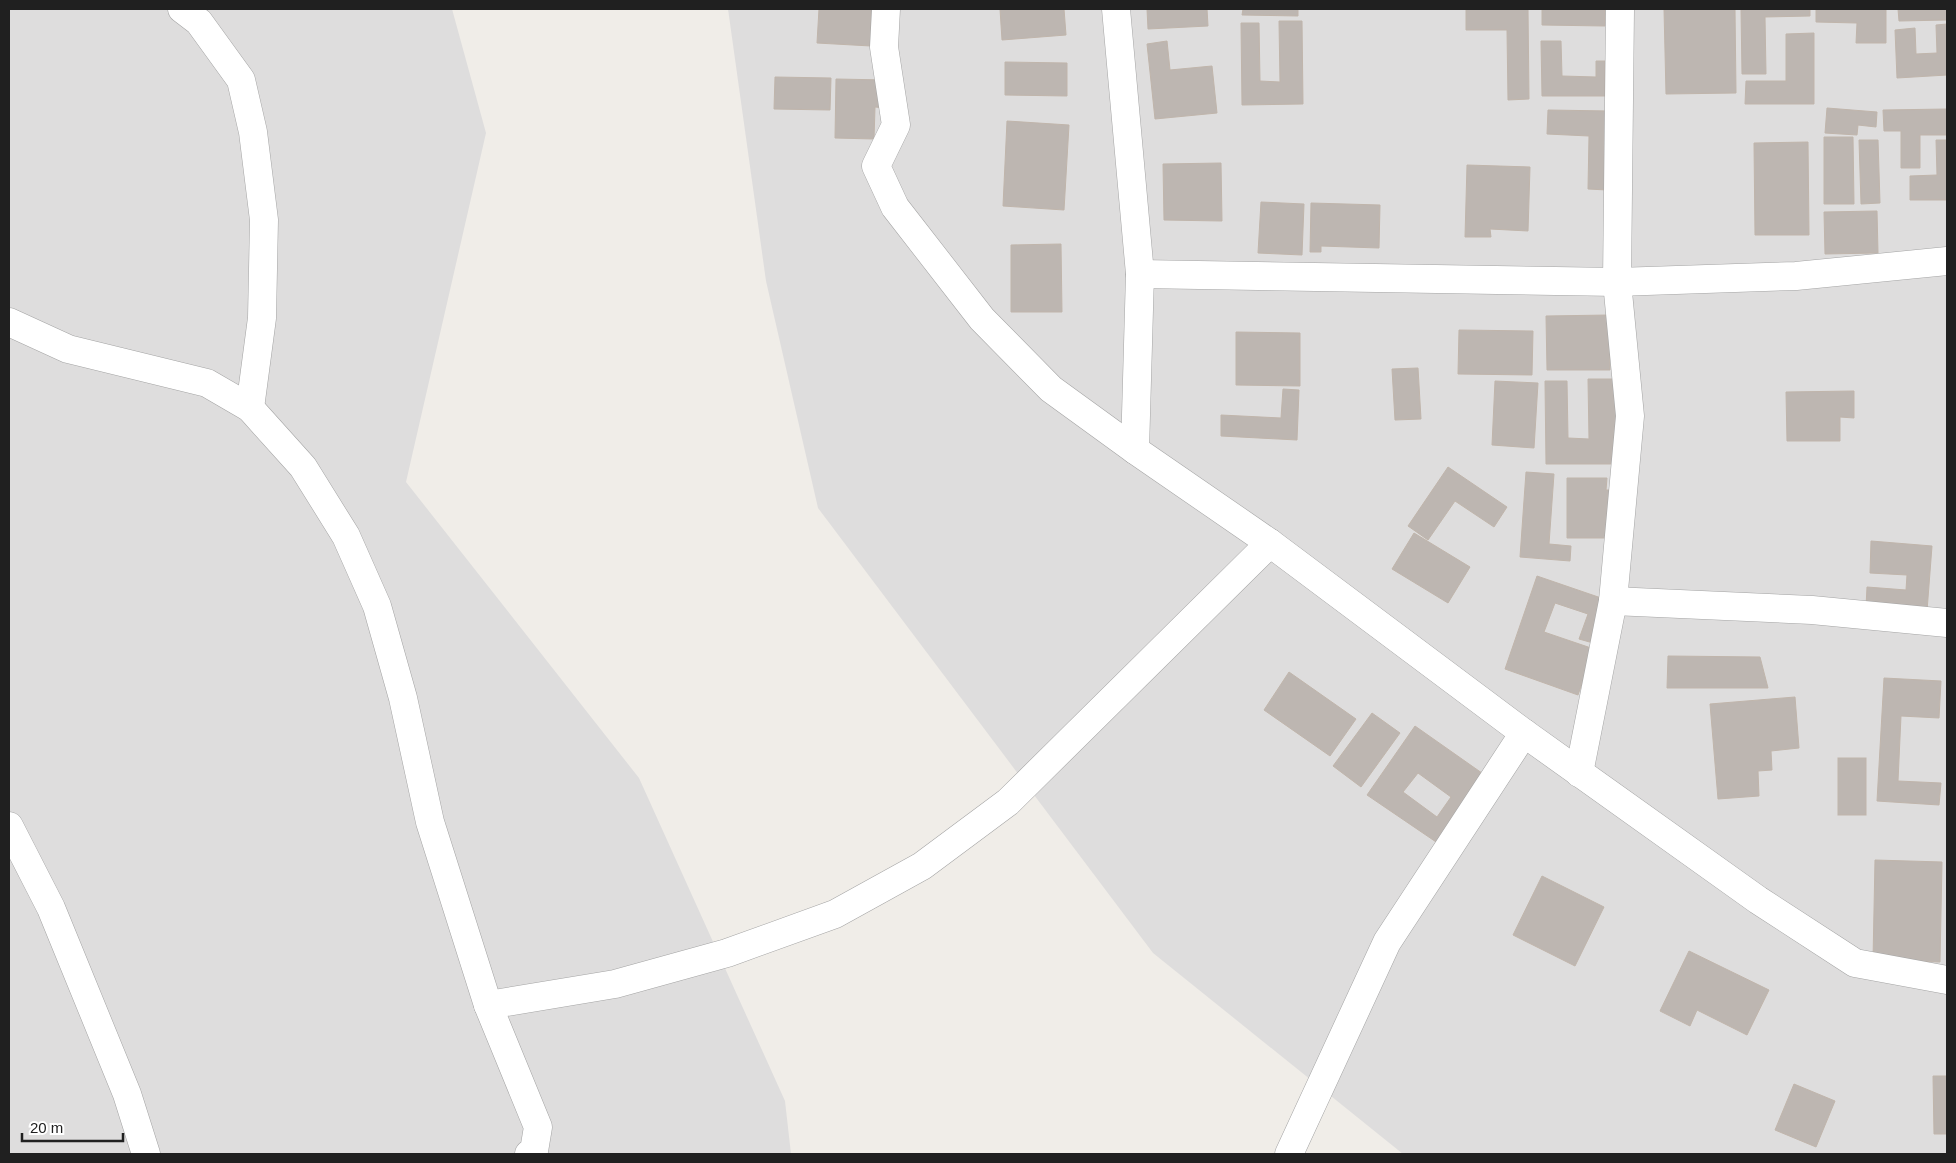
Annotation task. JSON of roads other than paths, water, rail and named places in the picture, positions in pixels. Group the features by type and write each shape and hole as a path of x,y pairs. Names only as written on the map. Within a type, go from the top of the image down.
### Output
{"street":[{"path":"182,9 199,22 240,80 253,132 264,220 262,318 250,408"},
{"path":"886,9 884,47 896,125 876,166 895,207 982,319 1051,389 1135,450 1270,543 1579,774 1758,900 1854,963 1947,980"},
{"path":"1116,9 1140,274 1135,450"},
{"path":"1579,774 1613,601 1630,416 1617,282 1620,9"},
{"path":"1140,274 1617,282 1796,276 1947,261"},
{"path":"9,322 68,349 207,383 250,408 303,467 346,536 378,606 403,698 430,822 488,1005 538,1127 534,1151 529,1154"},
{"path":"488,1005 615,984 727,953 835,914 922,866 1008,802 1270,543"},
{"path":"1613,601 1812,610 1947,623"},
{"path":"1289,1154 1387,942 1524,733"},
{"path":"9,826 51,908 127,1094 146,1154"}]}
